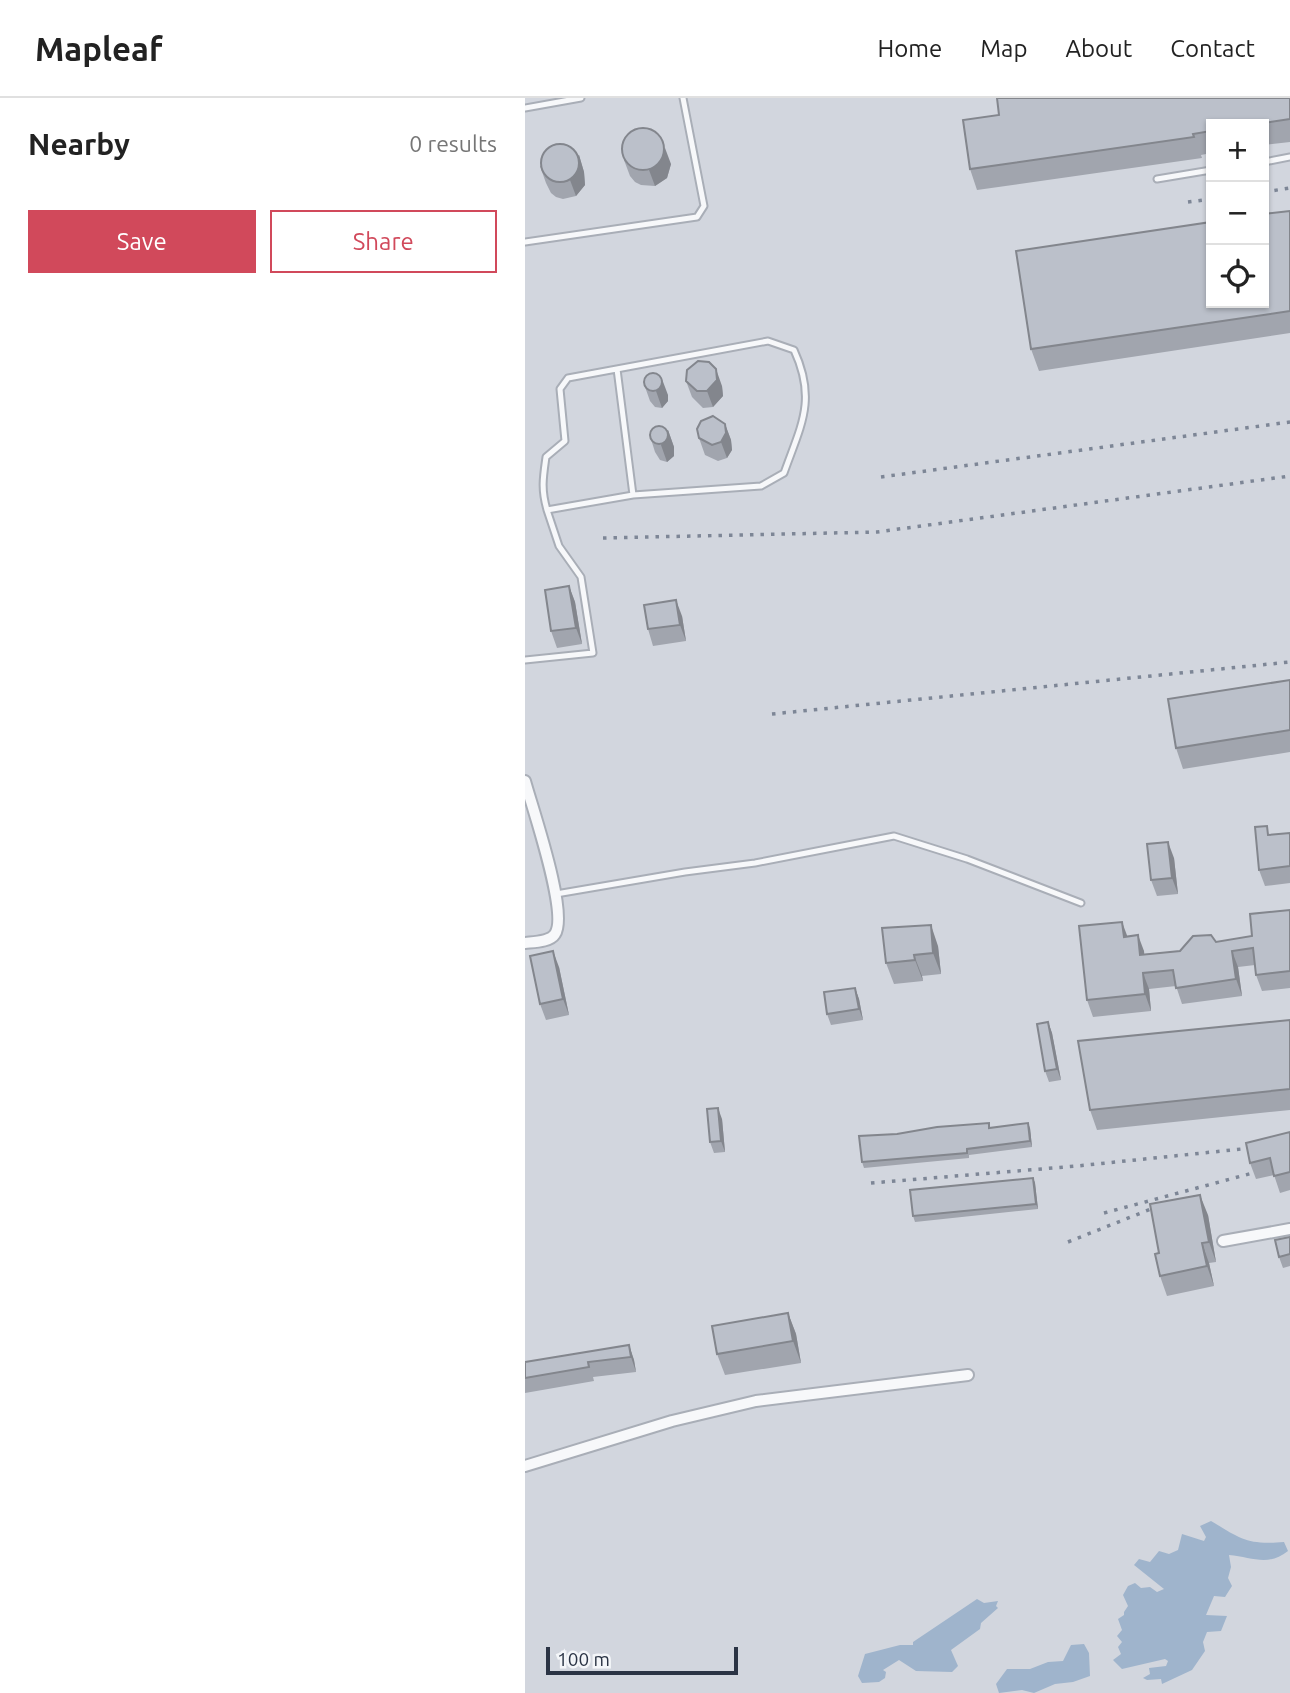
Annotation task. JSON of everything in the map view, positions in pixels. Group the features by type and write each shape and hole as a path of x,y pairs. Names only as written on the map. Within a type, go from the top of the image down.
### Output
{"street":[{"path":"525,780 556,894 559,924 550,939 525,943"},
{"path":"1223,1241 1290,1229"},
{"path":"525,1466 672,1420 756,1401 968,1375"}],"lane":[{"path":"525,108 580,98"},
{"path":"525,242 697,217 704,206 684,98"},
{"path":"1269,161 1290,158"},
{"path":"1157,179 1206,171"},
{"path":"525,660 593,653 581,577 559,546 547,510 541,491 546,457 565,441 560,389 568,378 768,341 794,350 805,373 806,412 784,474 761,486 633,495 547,510"},
{"path":"617,369 633,495"},
{"path":"556,894 755,863 894,836 967,859 1081,903"}],"shaded area":[{"path":"525,98 1290,98 1290,1693 525,1693"}],"water":[{"path":"1211,1521 1245,1539 1261,1543 1284,1542 1288,1551 1267,1560 1229,1555 1231,1567 1228,1578 1232,1586 1225,1597 1214,1596 1206,1615 1227,1616 1221,1631 1207,1632 1203,1642 1205,1651 1192,1670 1162,1684 1161,1679 1143,1678 1150,1674 1149,1668 1166,1666 1168,1661 1165,1659 1122,1669 1113,1660 1121,1654 1118,1647 1122,1642 1117,1636 1122,1630 1118,1619 1124,1615 1128,1606 1123,1595 1128,1586 1135,1583 1141,1588 1150,1587 1157,1592 1164,1589 1134,1565 1139,1559 1150,1562 1159,1551 1169,1554 1178,1550 1182,1534 1204,1541 1206,1537 1200,1526"},
{"path":"977,1599 984,1603 998,1601 998,1608 981,1623 980,1629 951,1650 958,1666 952,1672 916,1671 899,1660 883,1670 886,1672 885,1678 879,1682 862,1683 858,1676 865,1654 900,1645 913,1645 913,1642"},
{"path":"1084,1644 1089,1653 1090,1676 1055,1684 1034,1693 1022,1690 999,1693 996,1684 1007,1669 1030,1669 1048,1662 1063,1661 1071,1645"}],"building":[{"path":"997,98 1290,98 1290,119 1269,122 1269,119 1206,119 1206,132 1193,134 1194,137 970,169 963,120 999,115"},
{"path":"643,128 658,134 664,149 658,164 643,170 628,164 622,149 628,134"},
{"path":"560,144 574,149 579,163 574,177 560,182 546,177 541,163 546,149"},
{"path":"1290,211 1290,311 1031,349 1016,251 1206,223 1206,308 1269,308 1269,213"},
{"path":"698,361 709,362 716,369 717,380 707,391 697,391 686,381 687,370"},
{"path":"653,373 659,376 662,382 659,388 653,391 647,388 644,382 647,376"},
{"path":"713,416 725,424 726,433 721,442 712,445 699,438 697,429 701,421"},
{"path":"655,426 663,426 668,435 666,442 655,444 650,439 650,431"},
{"path":"569,586 576,628 551,631 545,590"},
{"path":"676,600 680,625 648,629 644,605"},
{"path":"1290,680 1290,730 1176,748 1168,699"},
{"path":"1267,826 1268,835 1290,833 1290,866 1259,870 1255,827"},
{"path":"1168,842 1172,878 1151,880 1147,844"},
{"path":"1290,910 1290,971 1256,975 1253,948 1232,951 1236,979 1176,988 1173,970 1143,973 1145,994 1087,1000 1079,926 1122,922 1124,937 1138,935 1140,955 1180,951 1193,936 1211,935 1216,942 1252,936 1250,914"},
{"path":"931,925 933,953 914,955 915,960 886,963 882,928"},
{"path":"553,951 563,999 540,1004 530,956"},
{"path":"855,988 859,1009 827,1014 824,992"},
{"path":"1290,1020 1290,1089 1090,1110 1078,1041"},
{"path":"1048,1022 1057,1069 1045,1071 1037,1024"},
{"path":"718,1108 721,1141 710,1142 707,1109"},
{"path":"989,1123 989,1128 1028,1123 1030,1141 967,1149 967,1153 862,1162 859,1136"},
{"path":"1290,1132 1290,1172 1274,1176 1270,1158 1250,1163 1246,1143"},
{"path":"1033,1178 1036,1204 913,1216 910,1190"},
{"path":"1200,1195 1209,1242 1202,1243 1207,1266 1160,1276 1155,1254 1159,1253 1150,1204"},
{"path":"1290,1237 1290,1254 1279,1257 1275,1240"},
{"path":"788,1313 793,1341 717,1354 712,1326"},
{"path":"629,1345 631,1357 588,1362 589,1367 525,1378 525,1362"}],"railway":[{"path":"1269,191 1290,188"},
{"path":"1188,202 1206,200"},
{"path":"881,477 1290,422"},
{"path":"603,538 877,532 1290,476"},
{"path":"772,714 1290,662"},
{"path":"871,1183 1077,1166 1290,1144"},
{"path":"1104,1213 1290,1163"},
{"path":"1068,1242 1156,1207"}]}
